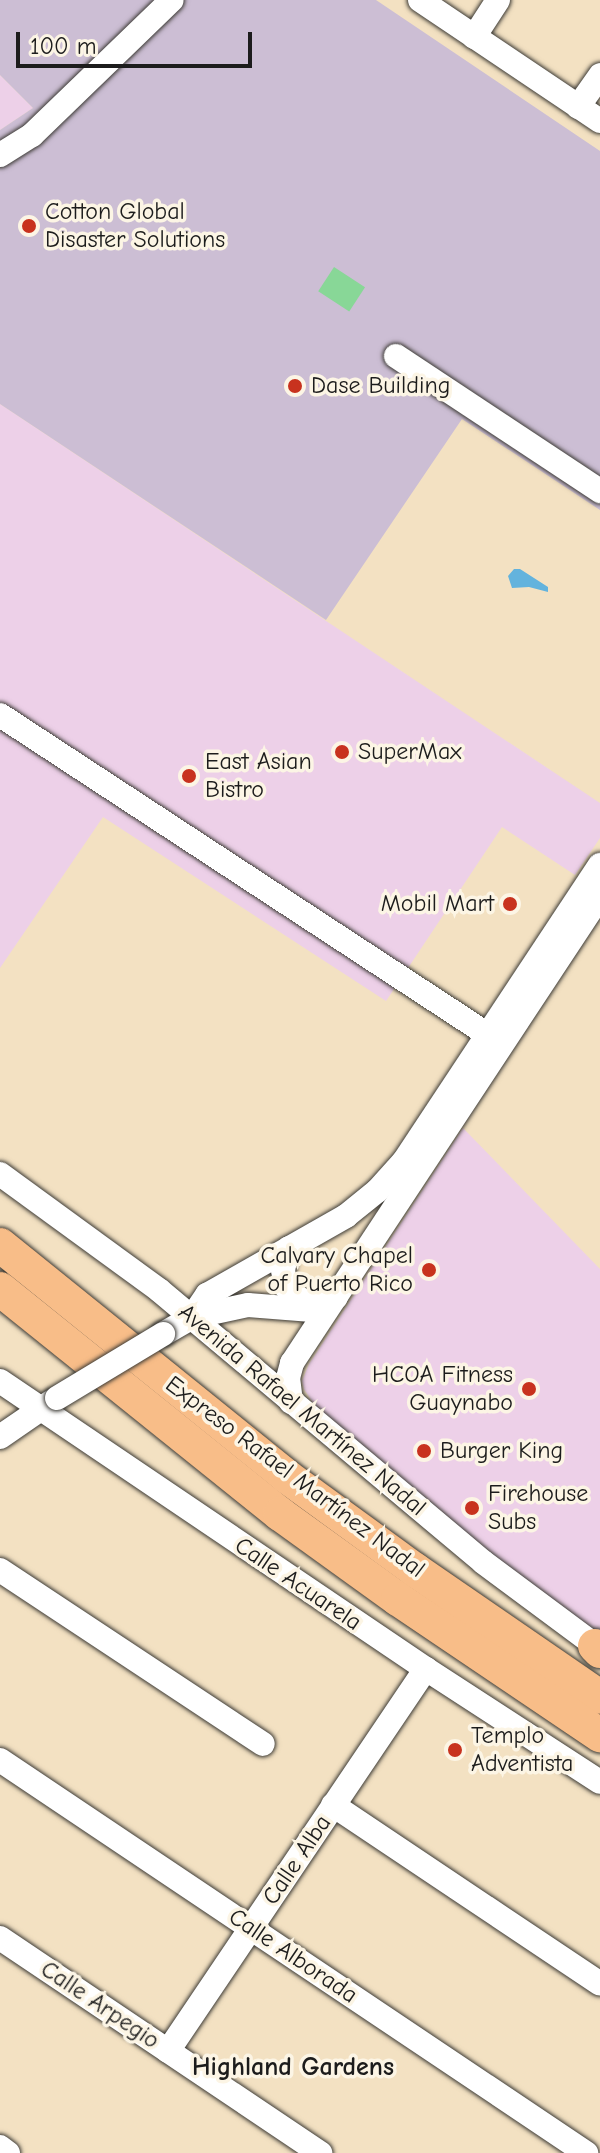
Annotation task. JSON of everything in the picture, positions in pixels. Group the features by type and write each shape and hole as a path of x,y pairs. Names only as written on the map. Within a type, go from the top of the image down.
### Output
{"highway":[{"name":"Expreso Rafael Martínez Nadal","path":"0,1245 286,1476 600,1697"},
{"name":"Expreso Rafael Martínez Nadal","path":"0,1289 280,1514 398,1599 600,1735"}],"street":[{"path":"0,155 32,135 172,0"},
{"path":"420,0 600,121"},
{"path":"474,37 498,0"},
{"path":"578,107 600,75"},
{"path":"396,356 600,491"},
{"path":"0,715 495,1039"},
{"path":"291,1402 288,1378 292,1363 600,865"},
{"path":"192,1317 207,1295 346,1216 377,1191 404,1161 600,896"},
{"name":"Avenida Rafael Martínez Nadal","path":"0,1174 192,1317 483,1562 596,1647"},
{"path":"289,1248 283,1269 285,1286 301,1300 330,1300"},
{"path":"0,1437 49,1403 192,1317 248,1305 304,1310 330,1300"},
{"name":"Calle Acuarela","path":"0,1381 49,1403 426,1669 600,1782"},
{"path":"0,1570 263,1744"},
{"name":"Calle Alba","path":"168,2051 426,1669"},
{"name":"Calle Alborada","path":"0,1760 586,2153"},
{"path":"333,1805 600,1984"},
{"name":"Calle Arpegio","path":"0,1938 320,2153"},
{"path":"0,2147 8,2153"}],"shaded area":[{"path":"0,0 376,0 600,151 600,510 462,419 326,620 0,404 0,130 33,108 0,75"},
{"path":"0,75 33,108 0,130"},
{"path":"0,404 600,803 600,838 575,875 502,827 386,1001 103,817 0,968"},
{"path":"463,1128 600,1269 600,1634 537,1591 416,1494 313,1403 304,1389 302,1381 309,1364"}],"green space":[{"path":"334,267 365,287 349,311 318,291"}],"water":[{"path":"514,569 520,569 548,587 548,592 529,587 512,588 508,576"}],"place":[{"name":"Cotton Global Disaster Solutions","path":"29,226"},
{"name":"Dase Building","path":"295,386"},
{"name":"SuperMax","path":"342,752"},
{"name":"East Asian Bistro","path":"189,776"},
{"name":"Mobil Mart","path":"510,904"},
{"name":"Calvary Chapel of Puerto Rico","path":"429,1270"},
{"name":"HCOA Fitness Guaynabo","path":"529,1389"},
{"name":"Burger King","path":"424,1451"},
{"name":"Firehouse Subs","path":"472,1508"},
{"name":"Templo Adventista","path":"455,1750"}],"district":[{"name":"Highland Gardens","path":"293,2068"}]}
